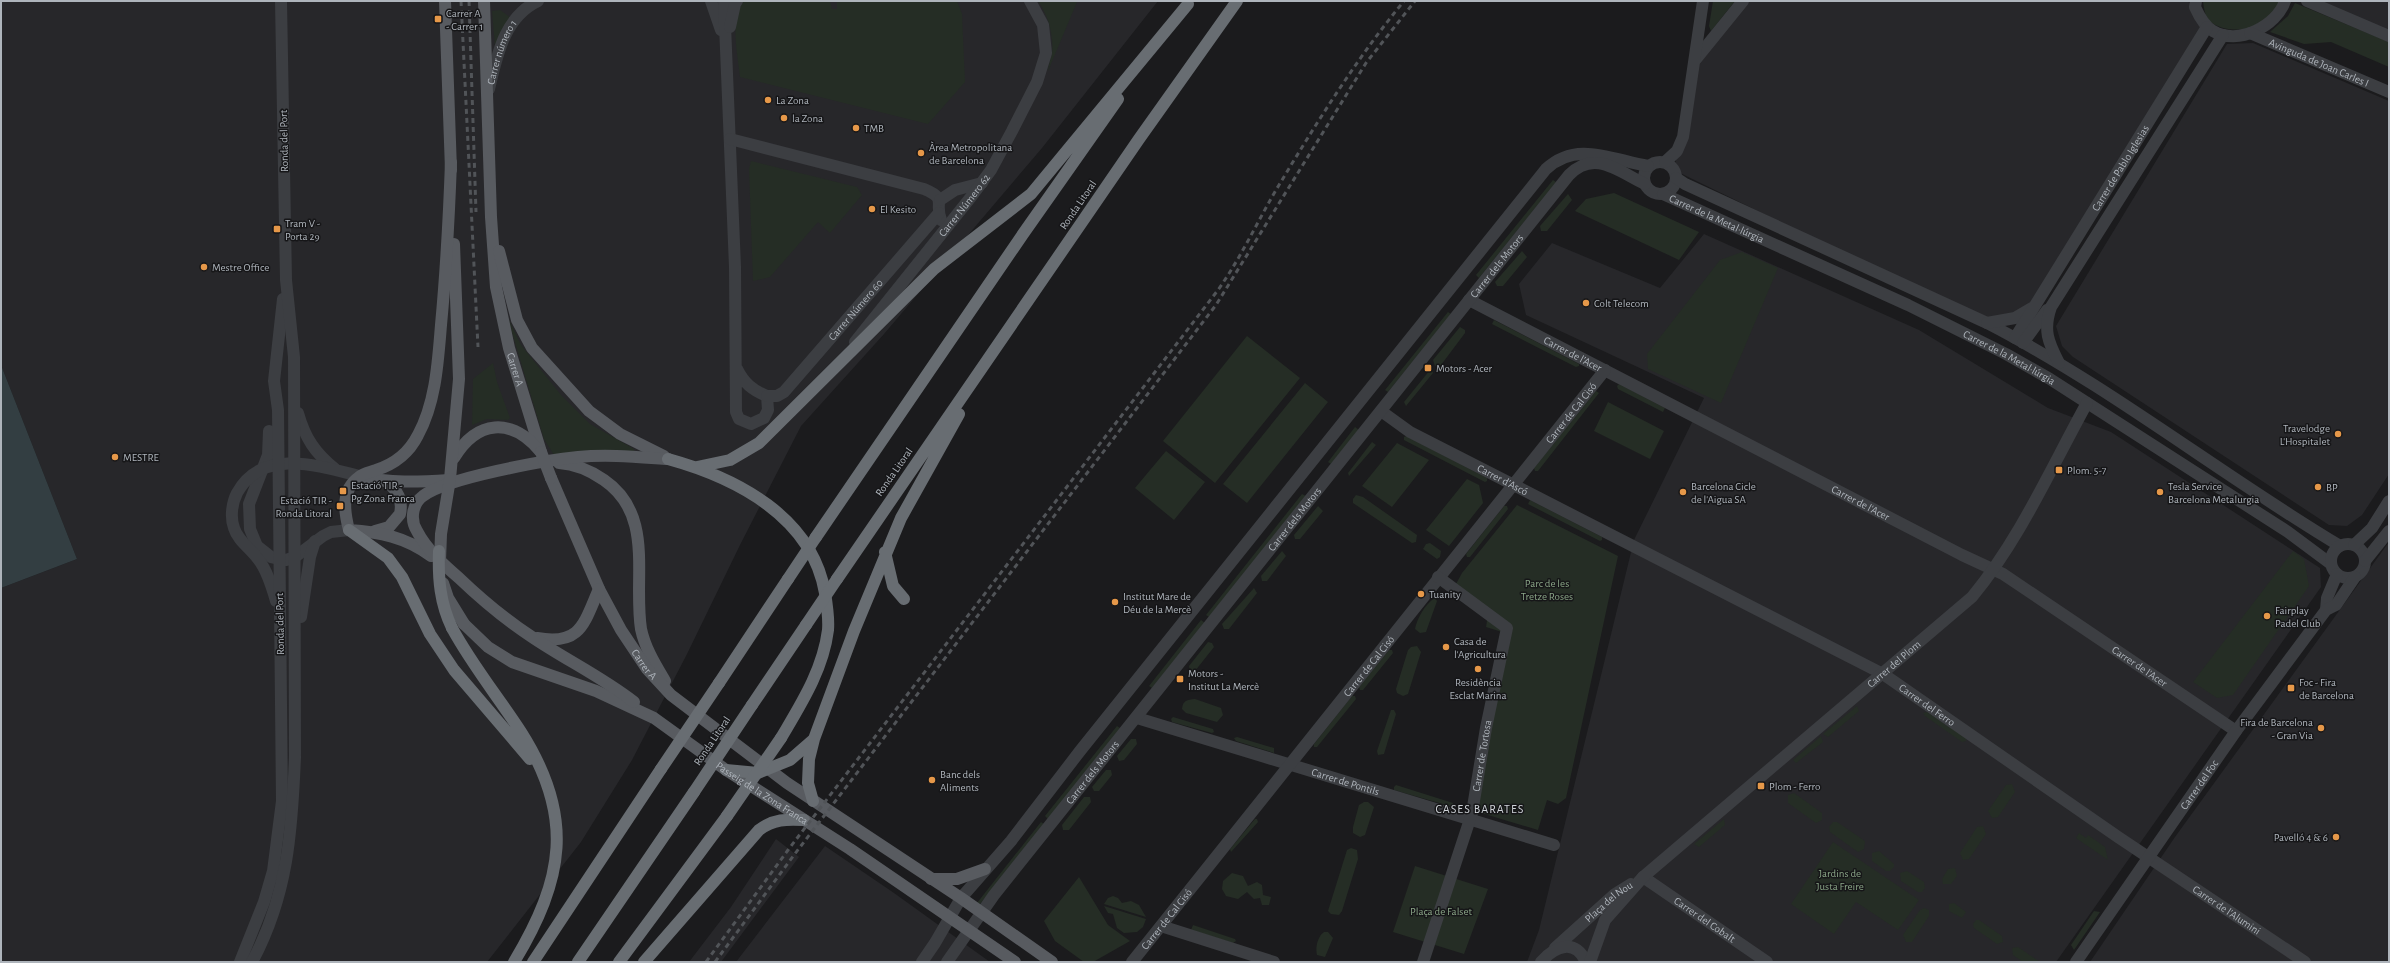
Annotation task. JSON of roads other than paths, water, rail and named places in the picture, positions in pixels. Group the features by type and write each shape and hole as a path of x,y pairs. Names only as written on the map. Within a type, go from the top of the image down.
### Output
{"highway":[{"name":"Ronda Litoral","path":"578,962 806,624 1019,316 1139,139 1237,1"},
{"path":"697,467 721,463 749,450 852,351 934,269 1031,194 1189,2"},
{"path":"533,962 816,537 1023,234 1189,2"},
{"path":"813,801 807,770 814,739 885,552 926,470 1019,316"},
{"path":"618,962 727,816 781,738 811,685 825,646 828,629 823,581 814,557 789,522 748,492 697,467 668,459"},
{"path":"349,530 380,550 395,566 430,634 454,670 546,781"},
{"path":"439,551 438,574 441,601 458,626 522,734 546,781 556,820 558,845 554,872 539,915 514,962"},
{"path":"885,552 893,586 904,599"},
{"path":"726,770 753,774 768,769 798,755 814,739"},
{"path":"644,962 759,830 771,822 785,819 804,820"},
{"path":"582,962 599,931"}],"main road":[{"path":"439,551 454,459 459,350 445,1"},
{"name":"Carrer A","path":"484,1 491,217 500,310 515,369 541,458 599,589 637,654 676,700"},
{"path":"449,569 412,544 386,534 372,531 349,530 344,511 345,498 359,476 387,466 403,455 419,433 427,414 438,356 446,275 451,162"},
{"path":"491,217 517,320 532,348 589,411 620,434 668,459"},
{"path":"454,459 461,446 476,433 494,427 507,428 521,434 541,458 592,472 614,489 628,507 636,525 640,548 640,606 643,639 676,700"},
{"path":"654,718 597,675 532,638 500,615 449,569 420,537 414,526 413,513 417,501 436,489 541,458 594,456 668,459"},
{"path":"359,476 387,482 409,483 469,479"},
{"path":"372,531 388,527 400,514 400,497 394,487 387,482"},
{"path":"532,638 557,640 575,634 584,625 599,589"},
{"name":"Passeig de la Zona Franca","path":"458,626 512,662 601,693 654,718 726,770 804,820 1015,962"},
{"name":"Passeig de la Zona Franca","path":"676,700 813,801 961,898 1052,962"},
{"path":"931,879 957,878 986,869"}],"street":[{"name":"Ronda del Port","path":"252,962 266,932 278,896 290,846 295,757 296,650 294,358 286,280 281,1"},
{"name":"Carrer número 1","path":"488,92 499,49 504,36 525,10 538,1"},
{"path":"711,1 727,48"},
{"path":"724,1 727,48 737,369 734,381 735,404 739,419 750,424 764,418 768,410 767,396 755,391 743,381 737,369"},
{"path":"727,48 734,4 737,1"},
{"name":"Carrer Número 62","path":"817,383 872,321 947,228 982,182 1009,138 1037,82 1046,53 1044,30 1030,1"},
{"path":"1665,162 1677,151 1683,137 1696,59 1695,49 1704,1"},
{"path":"1696,59 1743,1"},
{"path":"2193,3 2207,27 2223,35 2250,33 2273,20 2282,10 2285,1"},
{"path":"2307,1 2389,36"},
{"name":"Carrer de Pablo Iglesias","path":"2022,339 2032,308 2207,27"},
{"name":"Avinguda de Joan Carles I","path":"2250,33 2389,92"},
{"name":"Carrer de Pablo Iglesias","path":"2059,363 2047,334 2046,322 2051,307 2223,35"},
{"path":"730,139 924,189 934,193 940,200 939,213 942,224 947,228"},
{"name":"Carrer dels Motors","path":"922,962 936,944 949,917 961,898 1011,841 1080,750 1546,169 1559,159 1584,152 1600,154 1648,166"},
{"name":"Carrer dels Motors","path":"947,962 981,913 1575,169 1588,162 1600,163 1645,184"},
{"path":"1657,162 1665,162 1674,170 1676,178 1671,190 1663,194 1650,191 1645,184 1644,175 1648,166 1657,162"},
{"name":"Carrer de la Metal·lúrgia","path":"1676,178 1812,244 2022,339 2301,524 2340,546"},
{"path":"940,200 955,190 982,182"},
{"name":"Carrer de la Metal·lúrgia","path":"1663,194 1981,340 2050,379 2288,532 2334,569"},
{"name":"Carrer Número 60","path":"767,396 777,396 784,392 939,213"},
{"name":"Ronda del Port","path":"240,962 264,902 273,871 280,832 282,779 278,559 278,410 274,381 286,280"},
{"name":"Carrer de l'Acer","path":"1469,300 1994,571 2029,591 2236,731"},
{"name":"Carrer de Pablo Iglesias","path":"2022,339 2042,315 2051,307"},
{"name":"Carrer de Pablo Iglesias","path":"1987,324 2015,318 2032,308"},
{"path":"1981,340 2002,331"},
{"path":"2022,339 2040,367 2050,379"},
{"name":"Carrer de Cal Cisó","path":"1132,962 1438,577 1605,370"},
{"path":"274,381 270,445 263,470 250,499 249,523 257,546 271,557 286,560 295,557 315,541 331,532 349,530"},
{"path":"294,394 302,428 317,454 338,471"},
{"name":"Carrer del Plom","path":"1643,877 1803,739 1883,674 1972,597 1994,571 2014,539 2087,403"},
{"name":"Carrer d'Ascó","path":"1381,411 1400,426 1627,543"},
{"path":"280,622 277,602 262,564 238,538 233,527 232,509 236,495 249,478 277,464 294,463 359,476"},
{"path":"2389,501 2372,528 2354,545 2340,546 2333,554 2334,569 2347,578 2355,577 2364,569 2366,561 2389,530"},
{"path":"296,650 310,557 315,541"},
{"name":"Carrer del Ferro","path":"1627,543 1883,674 2148,857"},
{"path":"2354,545 2362,551 2366,561"},
{"name":"Carrer del Foc","path":"2326,610 2327,598 2334,569"},
{"name":"Carrer de Tortosa","path":"1423,962 1470,820 1486,728 1507,628 1438,577"},
{"name":"Carrer del Foc","path":"2076,962 2236,731 2326,610 2336,605 2355,577"},
{"name":"Carrer de Pontils","path":"1137,718 1290,763 1554,845"},
{"name":"Carrer de l'Alumini","path":"2148,857 2305,962"},
{"name":"Plaça del Nou","path":"1541,962 1615,894 1643,877"},
{"name":"Plaça del Nou","path":"1590,962 1605,920 1643,877"},
{"name":"Carrer del Cobalt","path":"1643,877 1767,962"},
{"path":"1160,926 1274,962"},
{"path":"1555,948 1568,947 1577,950 1586,962"}],"railway":[{"path":"461,1 478,347"},
{"path":"469,1 476,212"},
{"path":"706,962 788,850 1218,290 1235,264 1279,185 1323,114 1370,45 1404,1"},
{"path":"715,962 794,855 1216,305 1366,63 1415,1"}],"place":[{"name":"Carrer A - Carrer 1","path":"438,19"},
{"name":"La Zona","path":"768,100"},
{"name":"la Zona","path":"784,118"},
{"name":"TMB","path":"856,128"},
{"name":"Àrea Metropolitana de Barcelona","path":"921,153"},
{"name":"El Kesito","path":"872,209"},
{"name":"Tram V - Porta 29","path":"277,229"},
{"name":"Mestre Office","path":"204,267"},
{"name":"Colt Telecom","path":"1586,303"},
{"name":"Motors - Acer","path":"1428,368"},
{"name":"Travelodge L'Hospitalet","path":"2338,434"},
{"name":"MESTRE","path":"115,457"},
{"name":"Plom. 5-7","path":"2059,470"},
{"name":"BP","path":"2318,487"},
{"name":"Estació TIR - Pg Zona Franca","path":"343,491"},
{"name":"Barcelona Cicle de l'Aigua SA","path":"1683,492"},
{"name":"Tesla Service Barcelona Metalurgia","path":"2160,492"},
{"name":"Estació TIR - Ronda Litoral","path":"340,506"},
{"name":"Tuanity","path":"1421,594"},
{"name":"Institut Mare de Déu de la Mercè","path":"1115,602"},
{"name":"Fairplay Padel Club","path":"2267,616"},
{"name":"Casa de l'Agricultura","path":"1446,647"},
{"name":"Residència Esclat Marina","path":"1478,669"},
{"name":"Motors - Institut La Mercè","path":"1180,679"},
{"name":"Foc - Fira de Barcelona","path":"2291,688"},
{"name":"Fira de Barcelona - Gran Via","path":"2321,728"},
{"name":"Banc dels Aliments","path":"932,780"},
{"name":"Plom - Ferro","path":"1761,786"},
{"name":"Pavelló 4 & 6","path":"2336,837"}],"district":[{"name":"CASES BARATES","path":"1480,809"}],"park label":[{"name":"Parc de les Tretze Roses","path":"1547,589"},
{"name":"Jardins de Justa Freire","path":"1840,879"},
{"name":"Plaça de Falset","path":"1441,911"}]}
